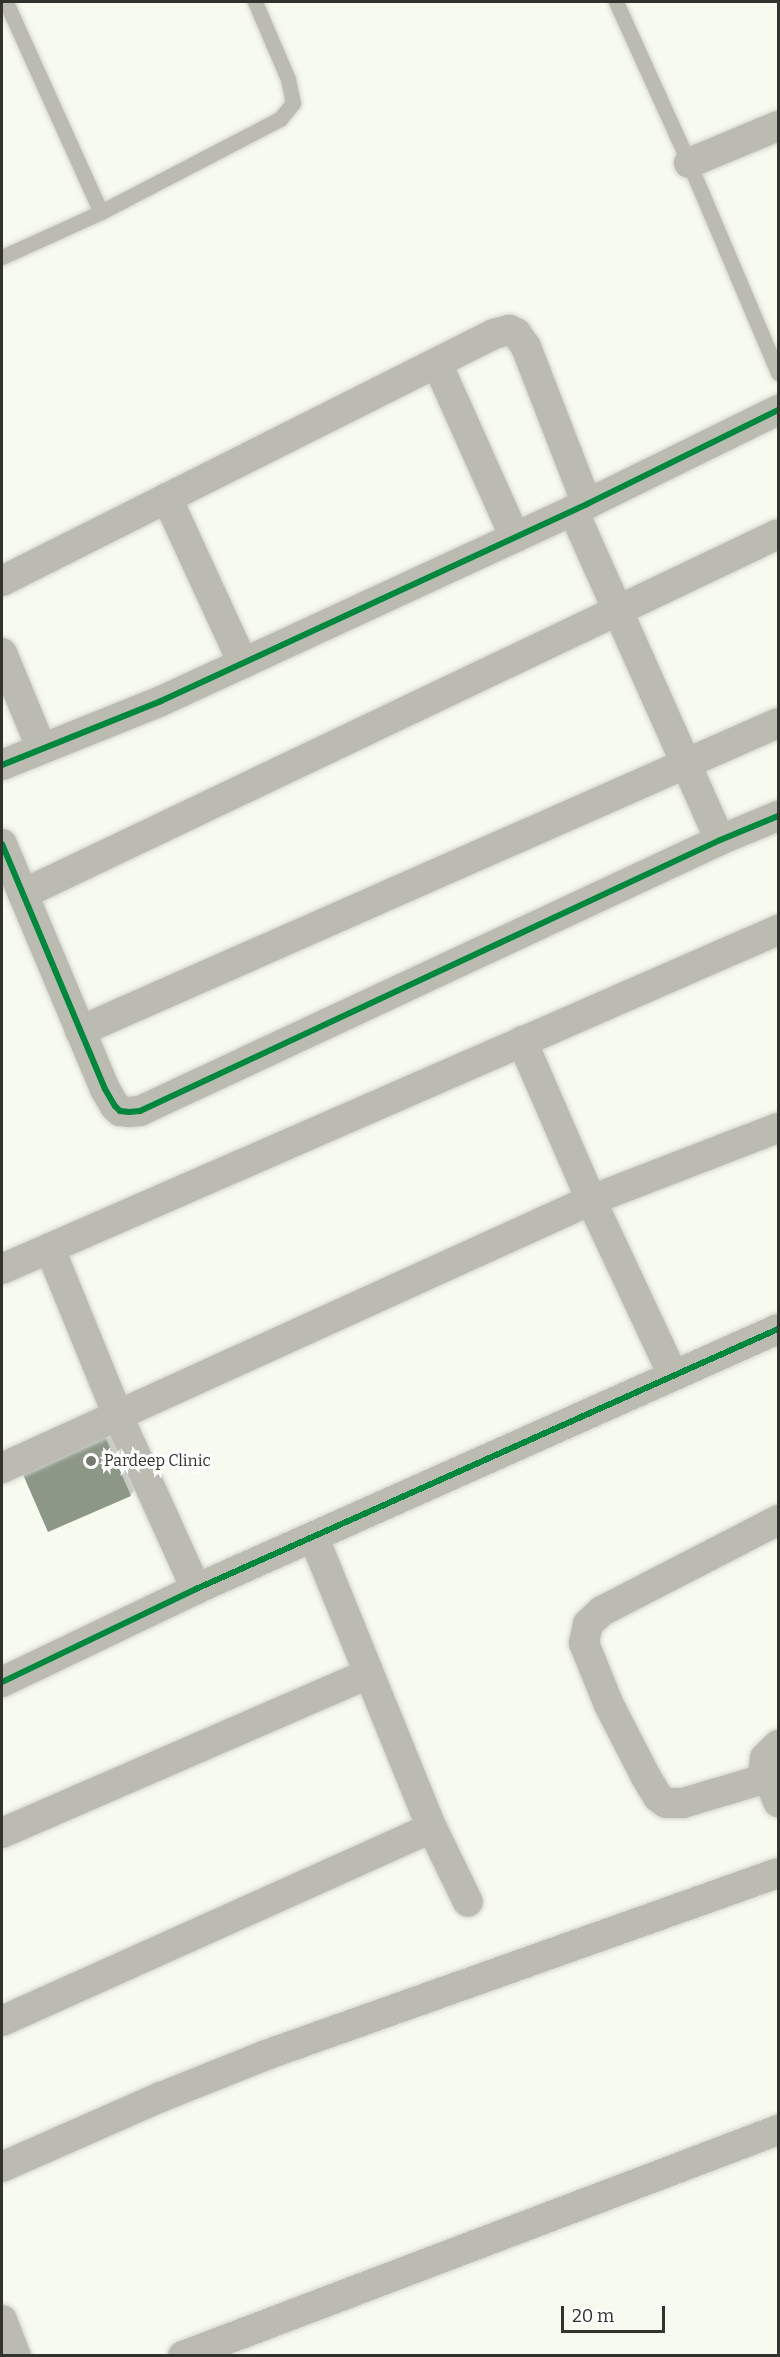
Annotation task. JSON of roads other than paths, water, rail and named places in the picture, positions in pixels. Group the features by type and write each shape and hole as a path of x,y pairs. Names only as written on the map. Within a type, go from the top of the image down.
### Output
{"street":[{"path":"689,163 778,126"},
{"path":"2,581 494,334 509,330 516,333 526,347 580,507 618,610 720,840"},
{"path":"437,363 515,537"},
{"path":"2,765 41,747 161,701 580,507 778,410"},
{"path":"167,498 243,663"},
{"path":"22,894 778,534"},
{"path":"2,653 41,747"},
{"path":"80,1031 778,723"},
{"path":"2,844 114,1106 120,1111 140,1111 720,840 778,816"},
{"path":"2,1269 778,930"},
{"path":"522,1041 591,1200 673,1375"},
{"path":"2,1468 591,1200 778,1128"},
{"path":"50,1249 118,1416 196,1589"},
{"path":"2,1682 196,1589 778,1329"},
{"path":"778,1520 602,1611 588,1624 584,1643 609,1705 658,1797 666,1803 683,1803 773,1790 765,1758 778,1745"},
{"path":"314,1538 432,1828 468,1902"},
{"path":"2,1833 368,1674"},
{"path":"2,2021 432,1828"},
{"path":"2,2167 150,2101 266,2055 778,1873"},
{"path":"183,2355 778,2130"},
{"path":"2,2320 16,2355"}],"lane":[{"path":"6,2 101,212"},
{"path":"2,257 101,212 280,119 293,103 288,79 255,2"},
{"path":"616,2 689,163 778,373"}],"place":[{"name":"Pardeep Clinic","path":"91,1461"}]}
